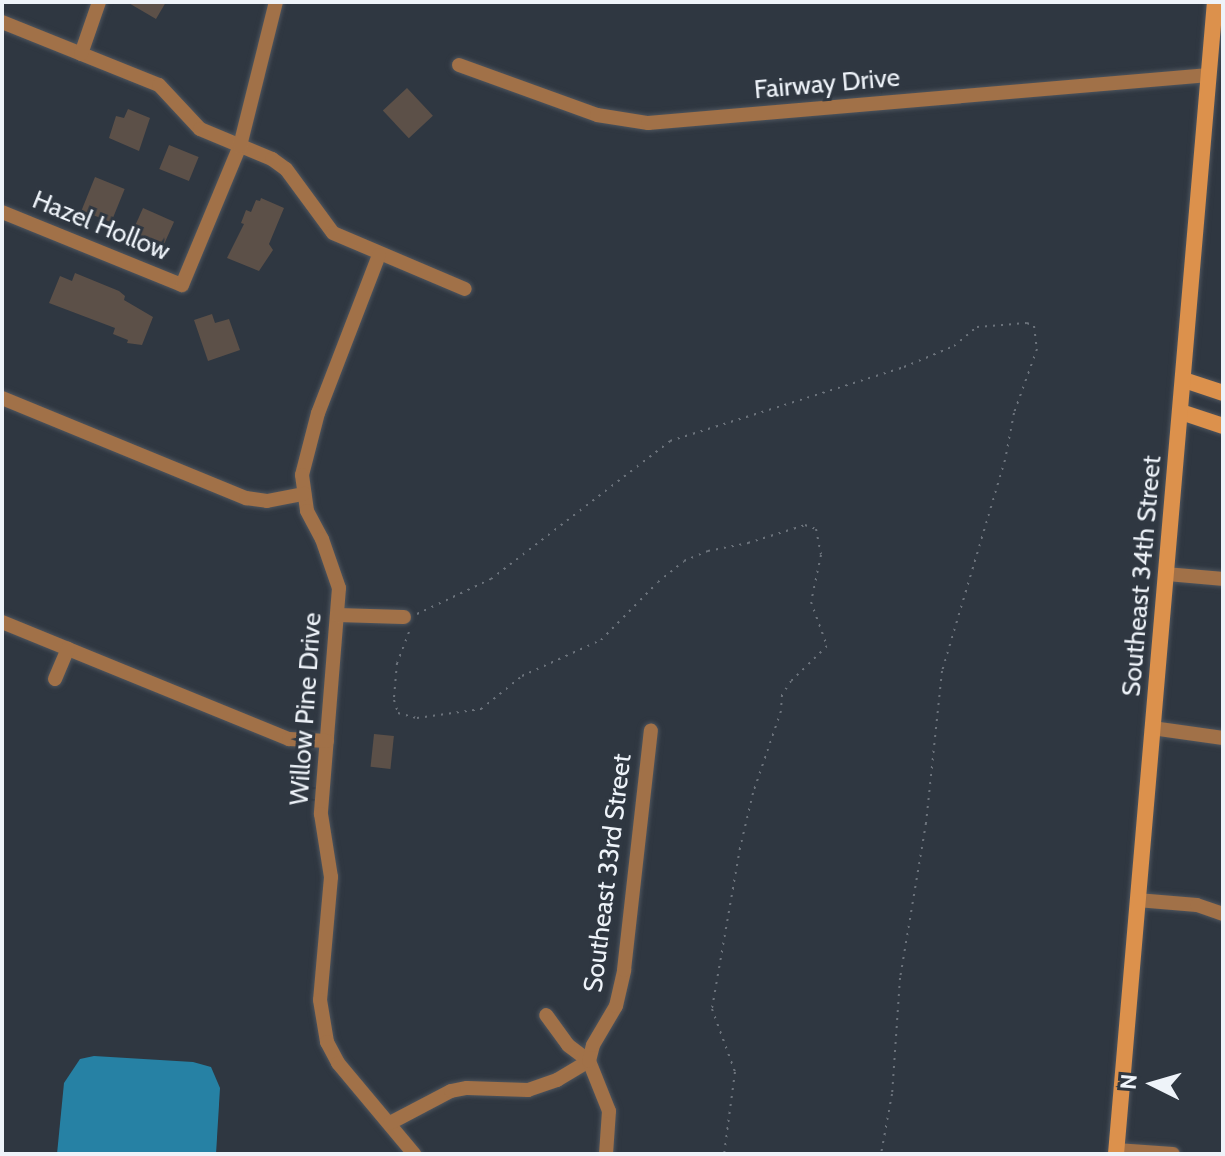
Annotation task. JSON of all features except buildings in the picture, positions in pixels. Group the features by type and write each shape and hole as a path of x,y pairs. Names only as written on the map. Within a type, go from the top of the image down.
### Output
{"street":[{"path":"81,54 99,2"},
{"path":"240,146 276,2"},
{"name":"Southeast 34th Street","path":"1116,1152 1215,2"},
{"path":"2,22 159,85 200,129 272,159 286,169 333,233 465,289"},
{"name":"Fairway Drive","path":"459,65 597,115 648,123 1209,75"},
{"name":"Hazel Hollow","path":"2,212 182,285 240,146"},
{"name":"Willow Pine Drive","path":"379,255 307,446 302,475 307,511 322,539 339,588 321,814 331,877 320,1000 324,1028 338,1063 414,1154"},
{"path":"1184,380 1223,393"},
{"path":"2,398 246,498 267,501 304,494"},
{"path":"1181,412 1223,426"},
{"path":"1166,574 1223,579"},
{"path":"337,615 404,617"},
{"path":"2,622 289,739 327,741"},
{"path":"55,679 68,649"},
{"path":"1152,728 1223,738"},
{"name":"Southeast 33rd Street","path":"589,1061 593,1045 616,1006 624,970 651,731"},
{"path":"1137,900 1197,905 1223,914"},
{"path":"546,1015 568,1045 589,1061 609,1111 606,1154"},
{"path":"390,1123 451,1091 542,1087 589,1061"},
{"path":"1116,1152 1173,1154"}],"path":[{"path":"404,617 420,613 491,579 670,441 904,367 954,346 977,327 1027,323 1034,326 1037,349 1011,422 1005,460 942,671 926,823 900,978 892,1094 881,1154"},
{"path":"420,613 405,638 397,663 394,700 398,713 417,718 450,716 486,708 522,676 601,640 658,582 684,561 708,551 748,543 805,525 816,529 821,544 811,593 816,622 827,649 791,681 782,695 781,711 753,793 740,848 712,1009 735,1072 724,1154"}],"water":[{"path":"94,1056 193,1062 211,1067 220,1088 216,1154 57,1154 64,1083 80,1059"}]}
